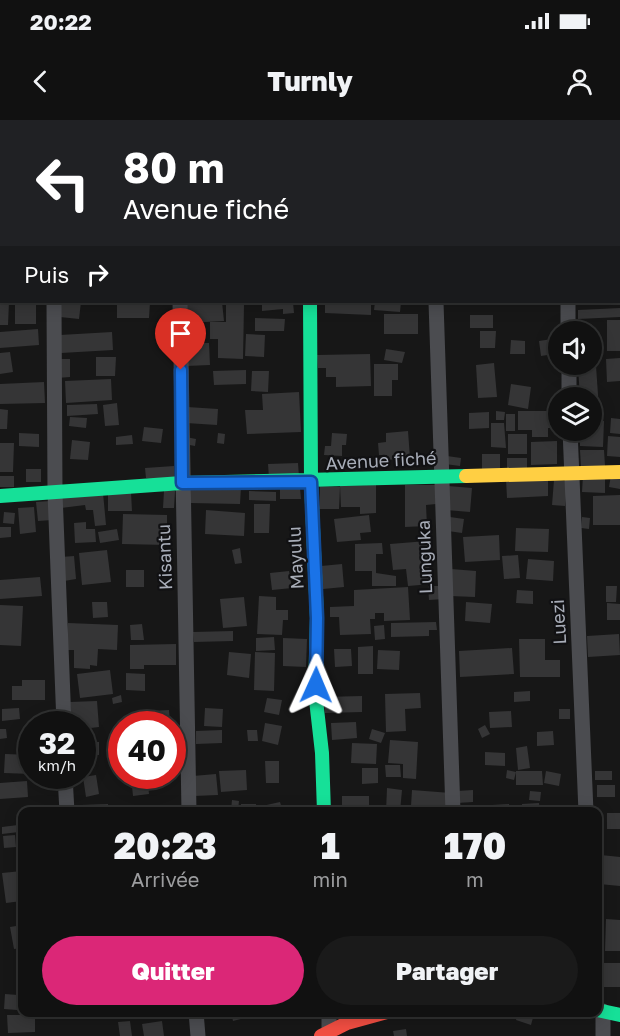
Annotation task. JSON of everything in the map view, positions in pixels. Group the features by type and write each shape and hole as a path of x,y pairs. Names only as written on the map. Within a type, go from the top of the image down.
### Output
{"street":[{"path":"54,303 55,493 63,711"},
{"name":"Kisantu","path":"180,303 189,807"},
{"name":"Mayulu","path":"310,303 311,482 317,618 315,691 322,753 324,807"},
{"name":"Lunguka","path":"436,303 453,807"},
{"path":"568,303 568,321"},
{"name":"Luezi","path":"570,441 586,807"},
{"name":"Avenue fiché","path":"0,496 182,483 311,482 417,479 440,475 620,472"},
{"path":"65,789 66,807"},
{"path":"602,1011 620,1015"},
{"path":"196,1017 198,1036"},
{"path":"325,1034 328,1017"},
{"path":"325,1034 347,1023 369,1017"},
{"path":"601,1017 603,1036"}],"building":[{"path":"0,303 9,303 8,325 0,325"},
{"path":"15,303 36,303 36,324 15,324"},
{"path":"61,303 81,303 79,319 60,317"},
{"path":"117,303 150,303 149,318 117,318"},
{"path":"185,303 222,303 224,321 187,323"},
{"path":"262,303 293,303 294,313 283,314 283,309 262,311"},
{"path":"325,303 371,303 371,315 325,313"},
{"path":"375,303 401,303 400,312 374,310"},
{"path":"226,304 244,305 243,359 218,358 218,339 210,339 210,322 226,322"},
{"path":"620,308 620,317 578,319 578,310"},
{"path":"384,314 418,314 418,334 384,334"},
{"path":"470,315 493,315 493,328 470,328"},
{"path":"255,318 285,319 284,331 255,331"},
{"path":"607,320 620,320 620,351 607,351"},
{"path":"38,329 39,345 0,348 0,332"},
{"path":"480,331 496,331 495,348 480,348"},
{"path":"112,332 113,350 61,353 60,335"},
{"path":"246,334 265,335 264,357 245,356"},
{"path":"511,340 525,341 525,354 510,354"},
{"path":"548,340 548,355 541,356 539,341"},
{"path":"185,343 209,343 210,365 186,366"},
{"path":"386,349 405,352 402,363 384,360"},
{"path":"10,352 13,372 0,374 0,353"},
{"path":"370,354 371,386 336,387 336,377 326,377 326,368 318,368 317,355"},
{"path":"96,357 116,357 115,376 96,376"},
{"path":"620,358 620,381 607,382 606,359"},
{"path":"56,359 70,359 70,377 57,378"},
{"path":"494,363 497,397 478,398 476,365"},
{"path":"374,364 398,364 398,380 392,380 392,396 374,396"},
{"path":"246,370 246,384 214,385 213,371"},
{"path":"252,371 269,371 268,392 251,391"},
{"path":"579,375 597,375 597,387 579,387"},
{"path":"111,379 112,400 66,403 65,381"},
{"path":"44,382 45,403 0,404 0,384"},
{"path":"511,384 531,387 528,409 508,405"},
{"path":"299,392 301,432 247,434 245,410 263,410 262,394"},
{"path":"117,403 119,425 105,426 103,405"},
{"path":"97,404 98,414 67,416 67,405"},
{"path":"187,407 218,409 217,425 186,423"},
{"path":"0,409 8,410 7,429 0,429"},
{"path":"496,411 505,412 504,420 496,420"},
{"path":"518,411 548,411 548,437 532,437 532,430 518,430"},
{"path":"489,412 489,428 469,429 469,413"},
{"path":"506,414 515,414 515,431 506,431"},
{"path":"70,417 87,418 86,428 69,426"},
{"path":"611,418 620,419 620,434 610,433"},
{"path":"602,421 604,421 603,447 580,446 580,441 602,441"},
{"path":"491,423 504,423 506,448 491,447"},
{"path":"144,427 163,429 161,443 142,441"},
{"path":"408,431 410,458 387,460 387,455 379,455 378,443 386,442 386,433"},
{"path":"19,433 39,434 39,447 19,446"},
{"path":"218,433 225,434 224,444 217,443"},
{"path":"332,433 347,434 346,445 342,445 342,456 324,455 325,446 331,446"},
{"path":"508,434 527,434 527,454 508,454"},
{"path":"132,435 133,444 116,445 116,437"},
{"path":"608,436 620,437 620,457 607,456"},
{"path":"186,437 196,439 195,446 184,444"},
{"path":"72,440 90,442 88,460 70,459"},
{"path":"557,441 557,464 531,465 531,442"},
{"path":"0,443 14,443 13,472 0,472"},
{"path":"580,450 604,450 605,466 581,467"},
{"path":"482,454 500,454 500,470 482,469"},
{"path":"447,456 461,458 460,466 445,464"},
{"path":"507,458 527,458 527,470 507,470"},
{"path":"298,463 299,477 269,478 268,464"},
{"path":"174,466 175,481 146,478 145,468"},
{"path":"26,469 41,469 41,482 26,482"},
{"path":"583,475 605,476 605,493 582,492"},
{"path":"611,475 620,476 620,489 609,487"},
{"path":"0,476 14,476 14,487 0,487"},
{"path":"548,478 548,496 507,498 506,479"},
{"path":"554,480 567,481 565,506 552,505"},
{"path":"376,485 376,513 360,514 360,507 341,507 340,486"},
{"path":"405,485 435,485 436,504 426,505 427,526 405,527"},
{"path":"320,486 340,487 339,509 319,509"},
{"path":"448,486 472,488 470,512 446,510"},
{"path":"191,487 241,487 240,504 190,503"},
{"path":"300,488 301,499 280,499 280,489"},
{"path":"164,491 175,491 174,508 163,508"},
{"path":"249,491 276,492 276,501 249,500"},
{"path":"131,492 132,511 108,511 108,493"},
{"path":"103,493 106,525 95,526 93,510 86,510 85,505 61,508 60,497"},
{"path":"620,495 620,525 593,525 593,496"},
{"path":"50,501 52,520 38,521 36,502"},
{"path":"254,504 270,504 269,533 254,533"},
{"path":"34,507 36,532 20,534 18,508"},
{"path":"206,510 245,513 244,536 205,534"},
{"path":"4,512 15,513 14,524 3,523"},
{"path":"123,514 167,515 167,545 122,544"},
{"path":"369,515 371,532 360,533 361,540 337,542 334,519"},
{"path":"450,517 464,519 462,533 448,531"},
{"path":"582,517 590,518 589,529 581,528"},
{"path":"86,522 86,529 95,529 96,542 75,543 74,523"},
{"path":"0,527 11,527 11,537 0,538"},
{"path":"516,528 549,529 548,552 515,551"},
{"path":"117,529 119,540 100,543 98,532"},
{"path":"499,535 500,560 465,562 463,537"},
{"path":"427,541 431,584 408,586 406,569 393,570 390,544"},
{"path":"382,543 383,554 376,554 376,573 396,576 396,586 372,586 372,571 355,571 355,544"},
{"path":"240,548 242,563 235,564 232,550"},
{"path":"107,550 111,582 82,585 79,553"},
{"path":"518,555 520,578 504,579 502,556"},
{"path":"74,556 76,579 64,581 61,557"},
{"path":"528,559 554,561 553,581 526,579"},
{"path":"342,564 344,587 323,589 321,566"},
{"path":"451,569 476,571 475,597 450,596"},
{"path":"126,570 144,570 144,587 126,587"},
{"path":"289,571 292,588 272,590 270,573"},
{"path":"40,577 42,596 0,599 0,580"},
{"path":"428,586 443,586 444,599 429,600"},
{"path":"606,586 617,586 616,602 606,602"},
{"path":"408,587 410,620 384,621 384,613 375,613 375,619 370,619 371,634 340,635 339,617 330,617 330,607 354,606 354,590"},
{"path":"517,590 533,591 533,604 516,603"},
{"path":"259,596 276,597 276,610 288,610 288,620 283,620 282,635 257,634"},
{"path":"244,597 247,626 223,628 220,599"},
{"path":"92,602 107,602 108,617 93,618"},
{"path":"466,602 492,604 490,623 465,621"},
{"path":"607,603 620,604 620,620 607,620"},
{"path":"0,605 23,606 21,646 0,645"},
{"path":"436,622 437,630 429,630 429,636 391,637 391,623"},
{"path":"68,623 118,625 117,650 98,649 97,666 90,665 90,669 74,668 74,650 67,650"},
{"path":"142,624 144,640 131,640 130,625"},
{"path":"384,625 385,639 375,640 374,626"},
{"path":"233,631 233,641 194,642 193,632"},
{"path":"619,634 620,655 588,657 587,636"},
{"path":"274,637 275,650 256,651 256,638"},
{"path":"283,638 307,639 306,667 283,666"},
{"path":"519,639 545,639 545,660 560,660 560,677 520,677"},
{"path":"176,644 176,665 144,665 144,669 130,669 130,645"},
{"path":"373,646 373,674 358,674 358,647"},
{"path":"512,648 514,674 460,677 459,651"},
{"path":"334,649 351,649 352,666 335,667"},
{"path":"378,650 400,651 399,670 377,669"},
{"path":"229,652 251,654 249,678 227,675"},
{"path":"255,652 275,653 274,691 254,690"},
{"path":"110,670 113,694 80,698 77,674"},
{"path":"126,673 145,674 145,691 126,690"},
{"path":"22,680 45,680 45,700 12,700 12,686 22,686"},
{"path":"530,691 530,701 514,702 514,692"},
{"path":"420,693 421,708 405,709 406,731 386,732 385,694"},
{"path":"121,695 122,702 113,704 112,698"},
{"path":"362,696 362,712 325,713 324,697"},
{"path":"267,698 282,700 279,715 264,712"},
{"path":"97,701 99,727 96,727 96,711 71,711 70,702"},
{"path":"19,708 18,719 2,721 2,709"},
{"path":"205,708 223,709 222,727 204,726"},
{"path":"559,709 570,709 570,719 559,719"},
{"path":"511,711 512,727 490,728 489,712"},
{"path":"356,722 357,738 332,740 331,723"},
{"path":"265,723 282,726 278,745 262,741"},
{"path":"485,725 490,734 482,738 478,729"},
{"path":"0,729 6,729 7,738 0,739"},
{"path":"372,729 385,733 381,743 369,739"},
{"path":"222,730 222,743 196,744 196,731"},
{"path":"247,730 257,730 258,741 248,741"},
{"path":"553,731 554,745 537,746 537,732"},
{"path":"390,740 418,742 416,779 403,778 403,764 388,763"},
{"path":"96,742 99,742 99,755 96,755"},
{"path":"352,743 377,744 376,764 351,763"},
{"path":"527,746 530,768 518,770 516,748"},
{"path":"485,752 505,753 505,766 485,765"},
{"path":"5,754 18,754 18,774 4,773"},
{"path":"265,761 279,761 279,783 266,783"},
{"path":"385,765 400,765 401,777 386,777"},
{"path":"362,768 378,768 378,783 362,784"},
{"path":"246,770 247,790 221,792 219,771"},
{"path":"507,770 516,772 514,780 506,778"},
{"path":"516,771 542,771 543,785 516,785"},
{"path":"546,771 561,774 559,786 544,783"},
{"path":"595,771 612,771 612,780 595,780"},
{"path":"216,774 218,795 194,796 193,776"},
{"path":"96,775 99,794 86,797 85,789 96,789"},
{"path":"18,782 18,789 28,789 28,797 0,799 0,783"},
{"path":"597,785 615,785 615,797 597,797"},
{"path":"387,788 402,790 400,807 386,807"},
{"path":"132,789 148,789 149,794 133,796"},
{"path":"412,790 451,793 449,807 411,806"},
{"path":"473,790 473,802 457,803 457,791"},
{"path":"530,791 541,792 540,801 529,800"},
{"path":"342,796 369,796 369,807 342,807"},
{"path":"232,800 239,801 238,807 231,807"},
{"path":"280,802 282,807 262,807"},
{"path":"539,803 539,807 522,807 522,804"},
{"path":"108,804 108,807 80,807 80,805"},
{"path":"241,804 256,804 256,807 241,807"},
{"path":"509,804 509,807 474,806"},
{"path":"607,813 620,813 620,829 607,829"},
{"path":"18,825 18,832 2,834 2,827"},
{"path":"15,835 16,847 4,848 3,836"},
{"path":"602,855 620,857 620,886 602,884"},
{"path":"18,871 18,902 6,903 2,873"},
{"path":"606,919 620,920 620,951 605,951"},
{"path":"18,926 18,948 14,949 10,927"},
{"path":"602,963 620,963 620,987 602,987"},
{"path":"5,994 18,995 17,1010 4,1009"},
{"path":"7,1015 35,1017 35,1032 8,1033"},
{"path":"232,1017 248,1017 233,1021"},
{"path":"517,1017 533,1017 531,1025 516,1020"},
{"path":"130,1021 132,1036 120,1036 118,1022"},
{"path":"162,1021 164,1036 144,1036 142,1024"},
{"path":"406,1029 407,1036 394,1036 393,1031"}],"traffic: fast":[{"path":"310,303 311,482 317,618 315,691 322,753 324,807"},
{"path":"0,496 182,483 466,476"},
{"path":"602,1011 620,1015"}],"traffic: slow":[{"path":"466,476 620,472"}],"traffic: jam":[{"path":"321,1036 347,1023 369,1017"}],"route":[{"path":"181,370 182,483 311,482 317,618 316,685"}]}
